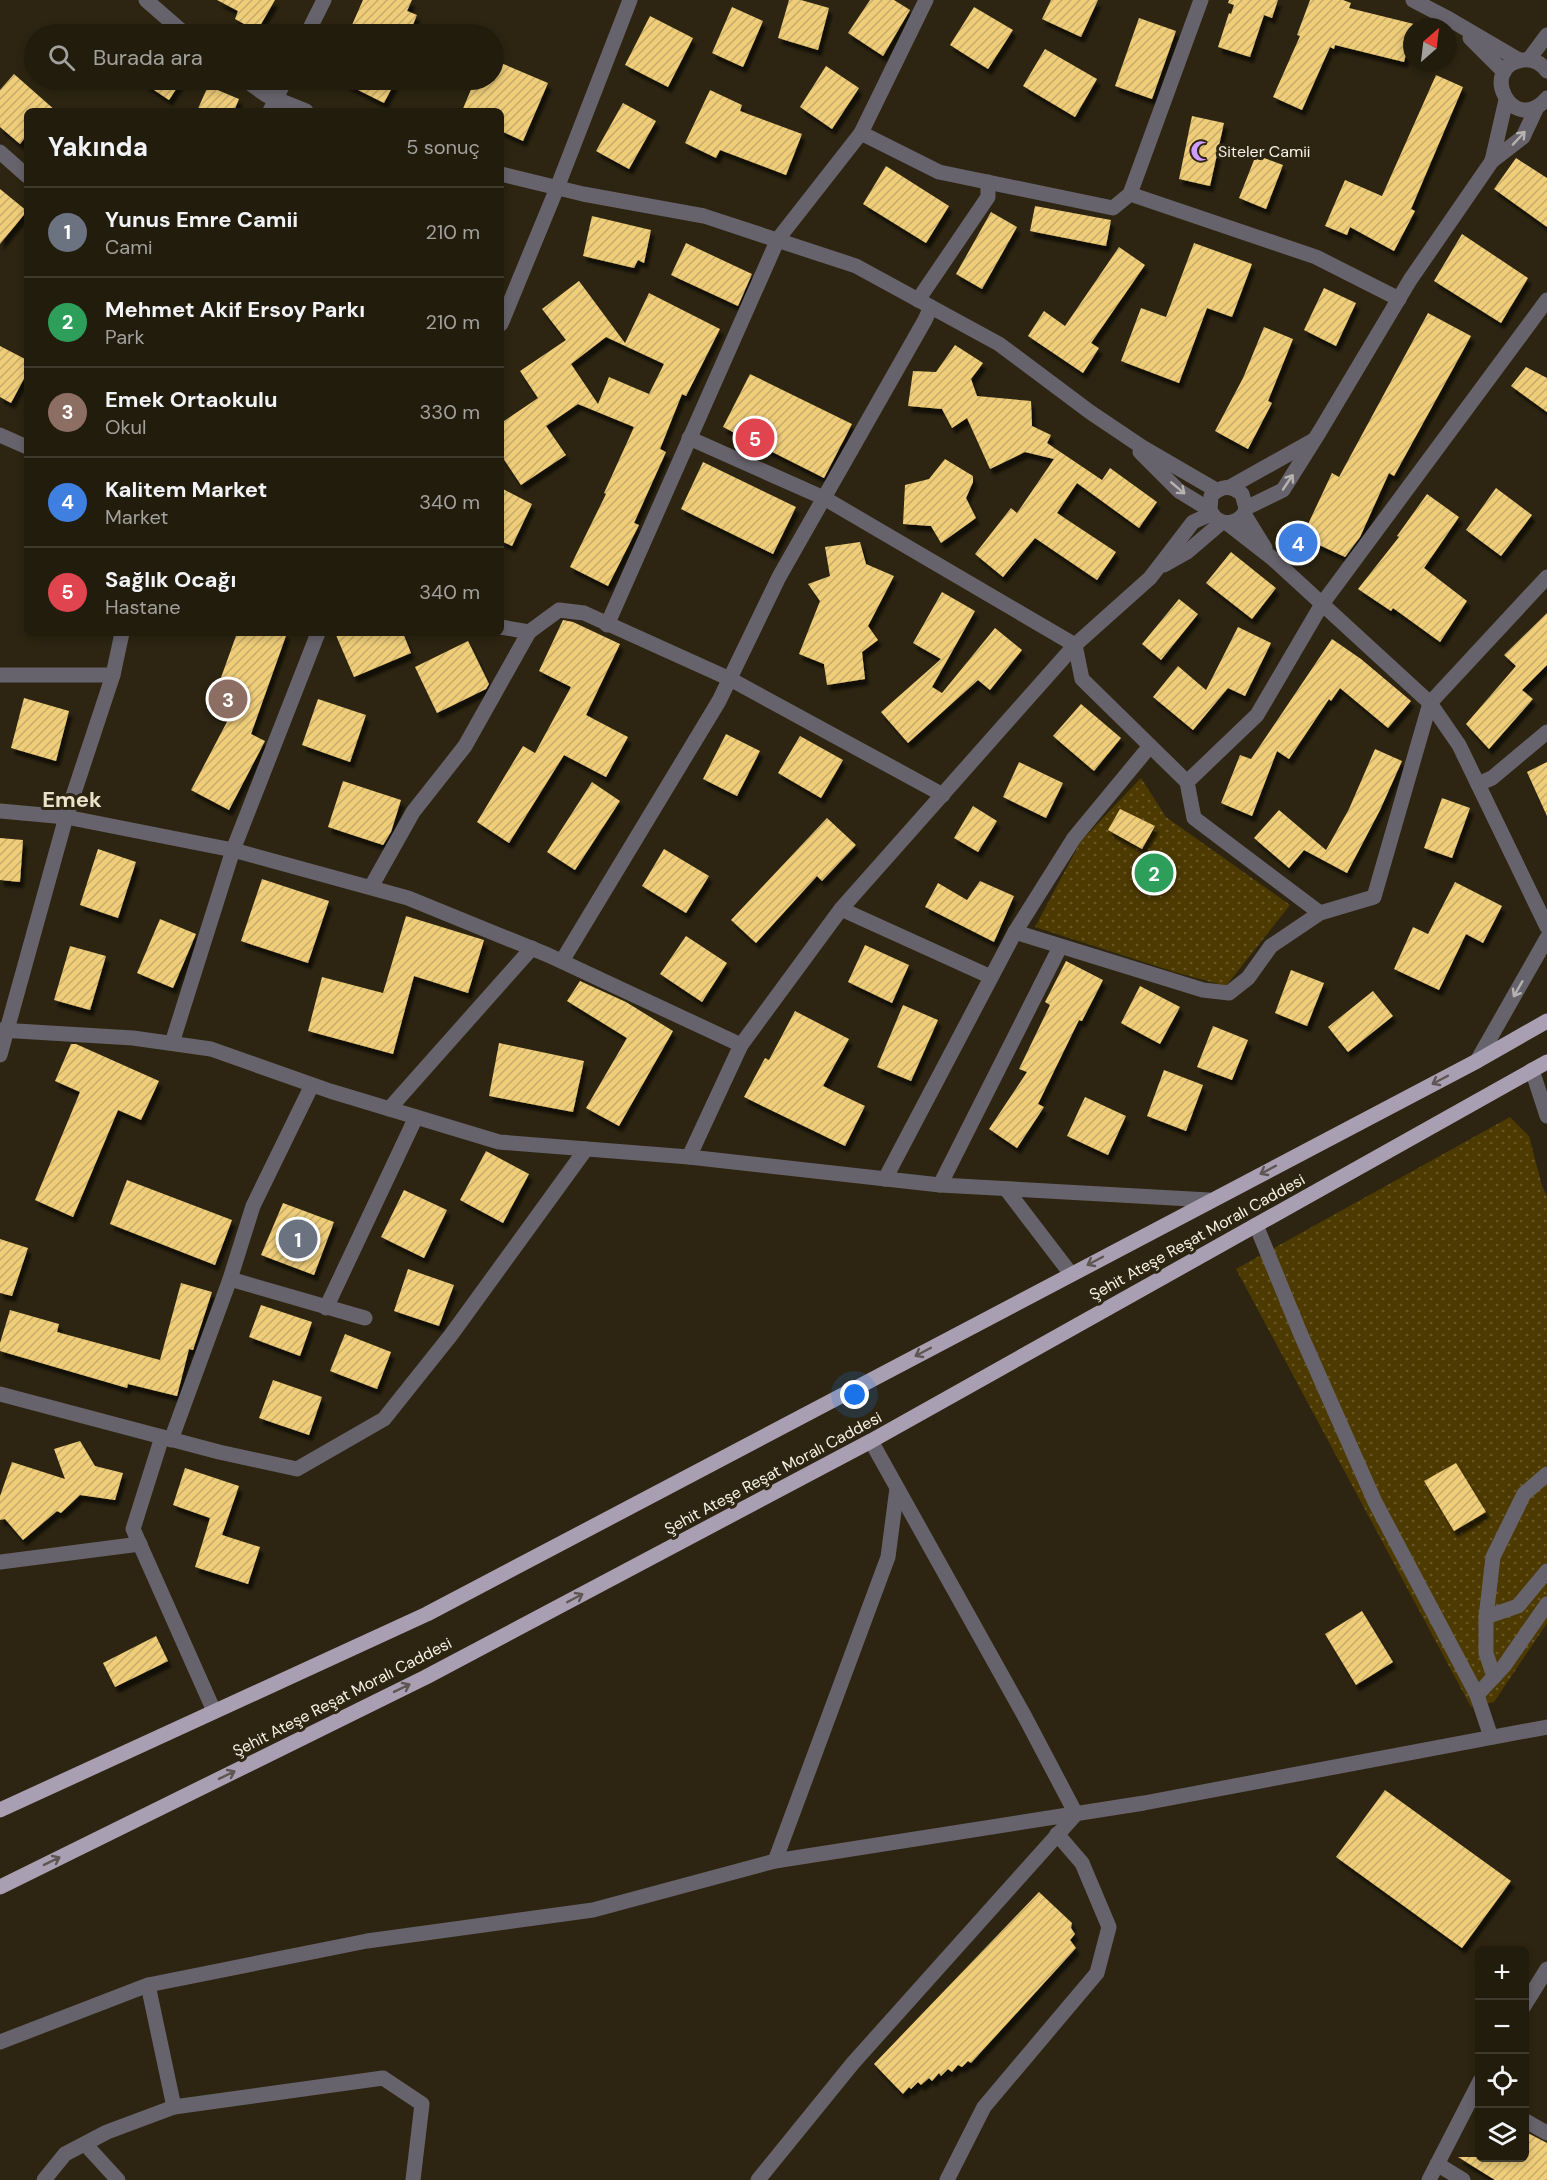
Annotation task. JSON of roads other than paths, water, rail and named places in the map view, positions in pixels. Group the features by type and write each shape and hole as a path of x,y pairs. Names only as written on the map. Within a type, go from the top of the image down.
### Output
{"main road":[{"path":"0,1810 427,1614 1209,1200 1477,1061 1547,1021"},
{"name":"Şehit Ateşe Reşat Moralı Caddesi","path":"0,1887 426,1677 871,1441 1547,1062"}],"street":[{"path":"146,0 174,24"},
{"path":"312,24 324,0"},
{"path":"504,317 630,0"},
{"path":"607,625 778,239 861,133 926,0"},
{"path":"861,133 939,172 1113,208 1130,194 1201,0"},
{"path":"1413,0 1448,18"},
{"path":"1457,23 1524,60 1538,62 1546,68"},
{"path":"1457,24 1504,72"},
{"path":"1543,107 1523,110 1514,107 1506,100 1501,82 1504,72 1510,65 1524,60 1547,35"},
{"path":"259,90 273,105 290,108"},
{"path":"273,105 280,90"},
{"path":"1492,161 1506,100"},
{"path":"688,1157 741,1045 841,909 1075,645 1153,574 1193,522 1218,517 1239,520 1245,511 1283,490 1399,299 1492,161 1523,137 1543,107"},
{"path":"0,152 24,173"},
{"path":"504,175 557,188 704,216 856,266 999,345 1121,433 1223,489 1242,494 1245,511 1272,558"},
{"path":"562,961 718,701 779,577 926,320 924,304 988,197 988,182"},
{"path":"1130,194 1316,257 1399,299"},
{"path":"1187,782 1257,715 1322,604 1547,300"},
{"path":"1121,433 1179,491 1272,558 1430,703 1459,745 1547,927"},
{"path":"0,435 24,446"},
{"path":"689,438 824,498 1075,645 1082,679 1187,782 1194,818 1320,913"},
{"path":"1218,517 1209,502 1223,489 1315,439"},
{"path":"1015,932 1203,990 1229,993 1248,978 1271,946 1320,913 1374,897 1430,703 1547,577"},
{"path":"371,887 413,812 465,746 529,632 559,610 584,613 730,679 943,795"},
{"path":"504,628 529,632"},
{"path":"0,1055 3,1031 66,817 113,675 121,636"},
{"path":"172,1043 233,850 317,636"},
{"path":"0,675 113,675"},
{"path":"1478,784 1492,778 1547,732"},
{"path":"885,1179 1015,932 1074,838 1150,746"},
{"path":"0,812 66,817 233,850 408,897 562,961 741,1045"},
{"path":"841,909 991,977"},
{"path":"1477,1061 1547,938"},
{"path":"940,1185 1060,947"},
{"path":"389,1109 532,948"},
{"path":"3,1031 133,1038 212,1049 312,1085 499,1142 688,1157 940,1185 1209,1200"},
{"path":"1532,1070 1547,1116"},
{"path":"214,1711 133,1528 166,1438 230,1279 253,1206 312,1085"},
{"path":"326,1308 416,1117"},
{"path":"0,1394 166,1438 297,1469 384,1419 451,1335 586,1149"},
{"path":"1006,1189 1071,1274"},
{"path":"1256,1225 1301,1335 1375,1502 1477,1695 1491,1737"},
{"path":"230,1279 365,1318"},
{"path":"871,1441 1025,1717 1076,1814"},
{"path":"1494,1677 1486,1653 1486,1617 1493,1557 1524,1494 1547,1474"},
{"path":"775,1861 888,1557 897,1488"},
{"path":"0,1562 140,1544"},
{"path":"1486,1617 1518,1606 1547,1571"},
{"path":"1477,1695 1504,1666 1547,1604"},
{"path":"0,2042 148,1985 367,1941 593,1910 775,1861 1144,1803 1547,1727"},
{"path":"758,2180 853,2063 1076,1814"},
{"path":"947,2180 984,2107 1097,1973 1109,1927 1082,1863 1058,1834"},
{"path":"1528,2000 1547,1969"},
{"path":"148,1985 174,2107"},
{"path":"44,2180 65,2154 107,2132 174,2107 383,2078 422,2104 413,2180"},
{"path":"1429,2180 1475,2092"},
{"path":"1529,2123 1547,2133"},
{"path":"86,2144 118,2180"},
{"path":"1437,2164 1463,2180"}],"place":[{"name":"Siteler Camii","path":"1201,151"},
{"name":"Sağlık Ocağı","path":"755,438"},
{"name":"Kalitem Market","path":"1298,543"},
{"name":"Emek Ortaokulu","path":"228,699"},
{"name":"Mehmet Akif Ersoy Parkı","path":"1154,873"},
{"name":"Yunus Emre Camii","path":"298,1239"}],"district":[{"name":"Emek","path":"72,799"}]}
